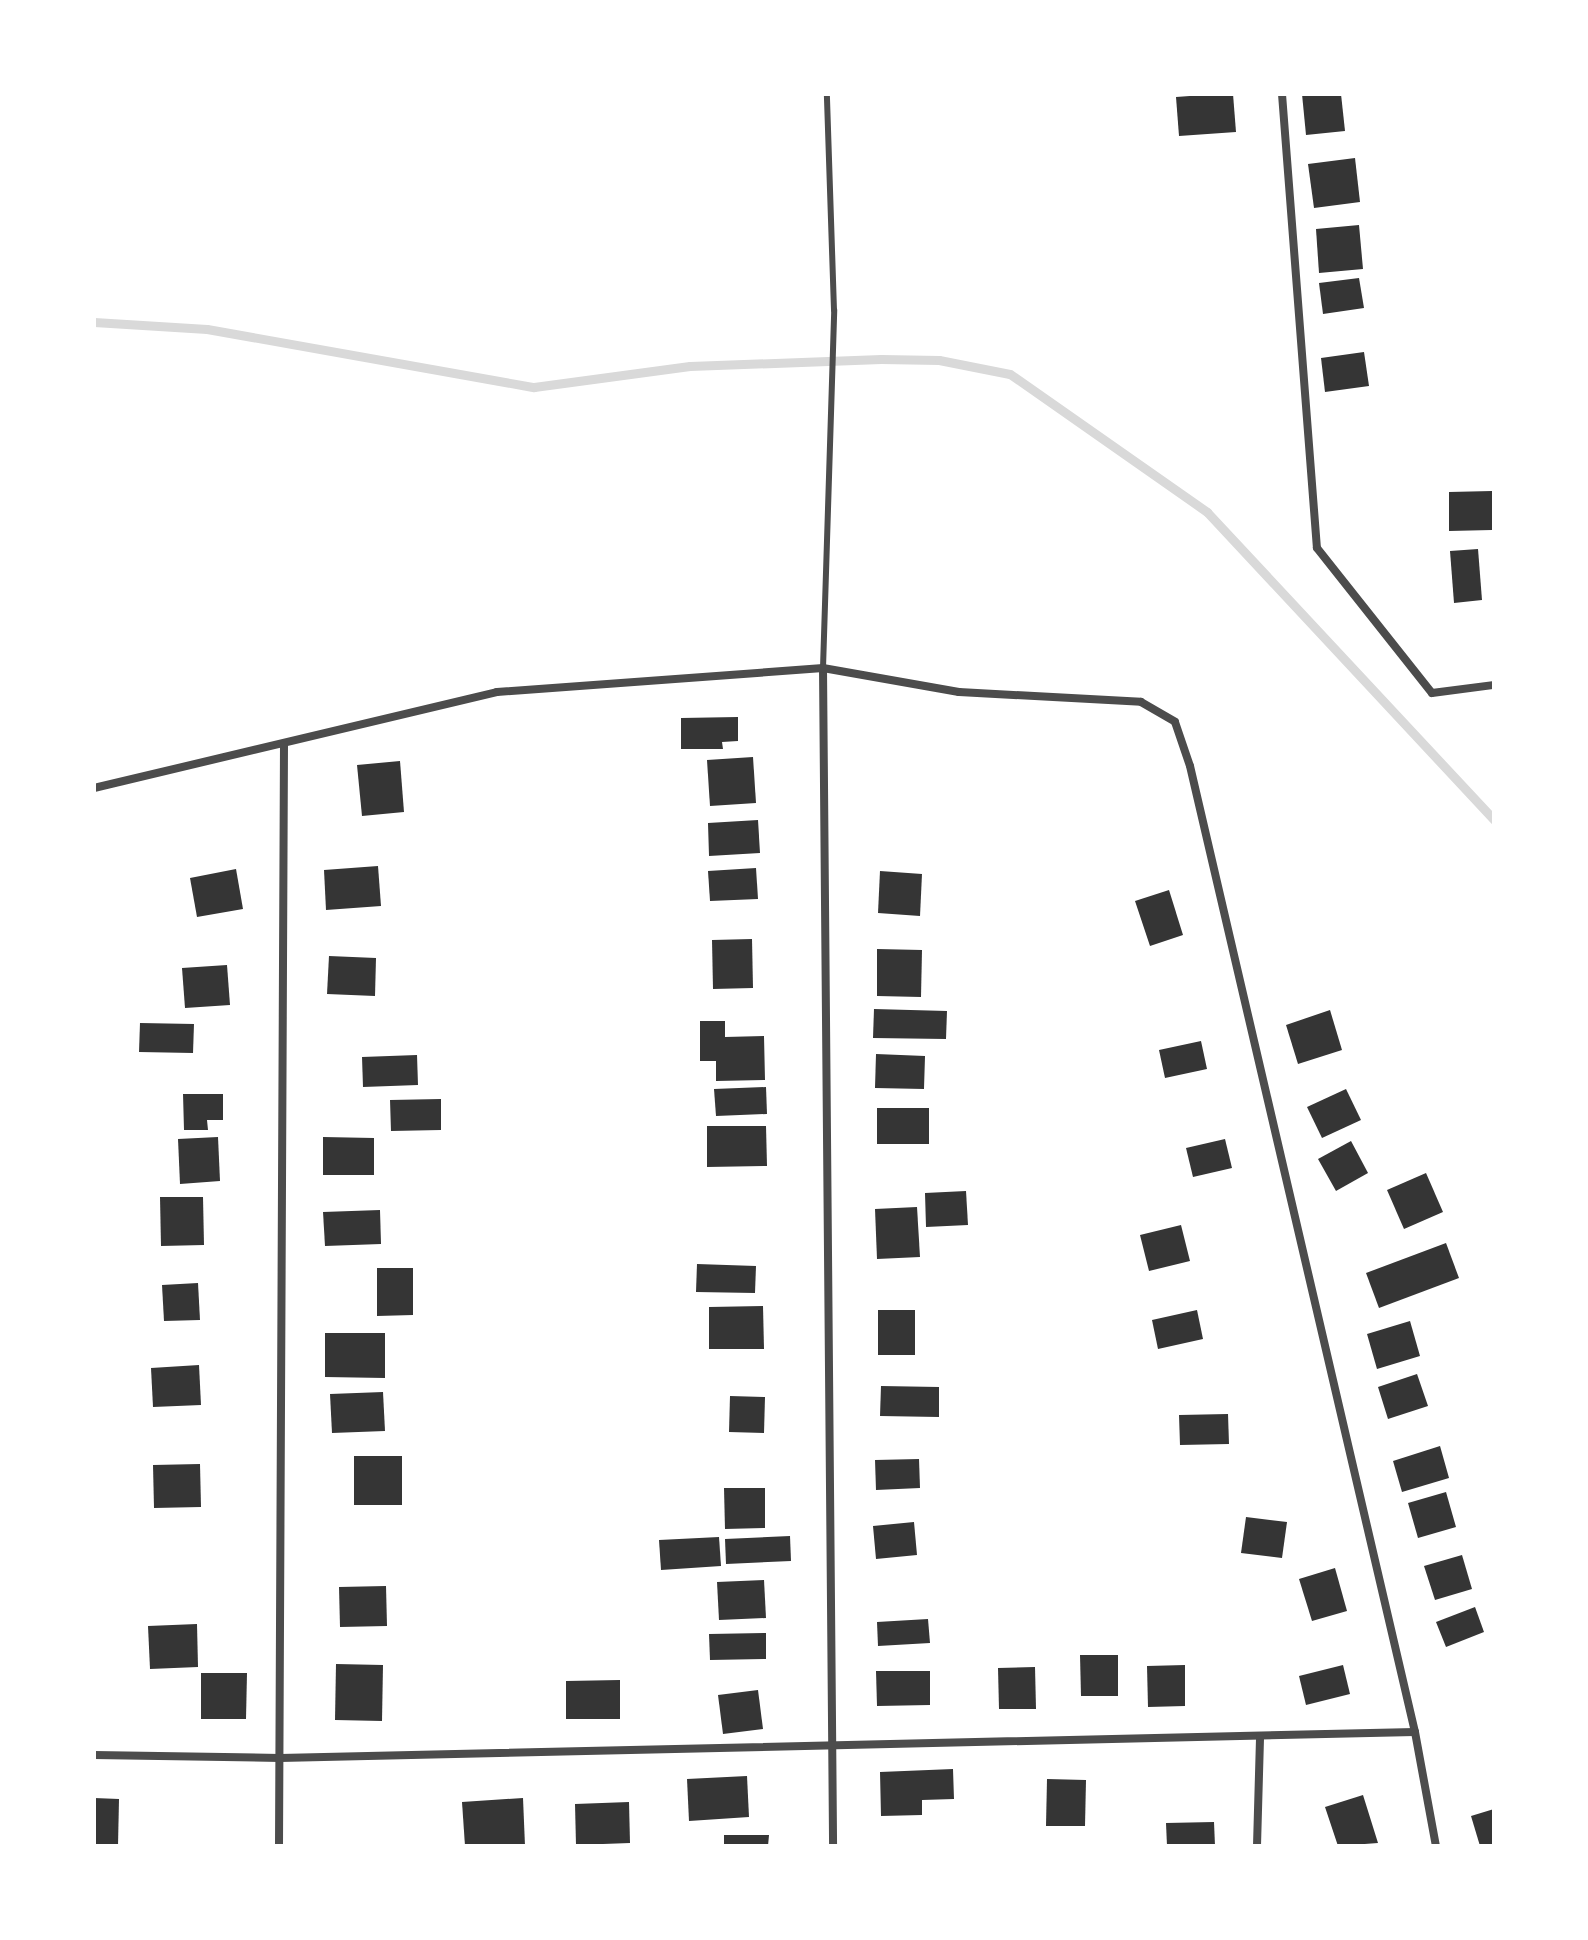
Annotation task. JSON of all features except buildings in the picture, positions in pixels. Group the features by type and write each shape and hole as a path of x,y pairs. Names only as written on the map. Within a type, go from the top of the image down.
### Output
{"street":[{"path":"1282,94 1317,548 1432,693 1494,685"},
{"path":"823,668 835,1745 833,1846"},
{"path":"94,788 497,692 823,668 959,692 1141,702 1175,722 1194,782 1415,1732 1436,1846"},
{"path":"279,1846 284,745"},
{"path":"94,1755 280,1758 1415,1732"},
{"path":"1257,1846 1260,1736"}],"lane":[{"path":"823,668 828,419 834,310 827,94"}],"waterway":[{"path":"94,322 207,329 534,387 690,366 881,359 939,360 1010,374 1207,512 1494,820"}]}
